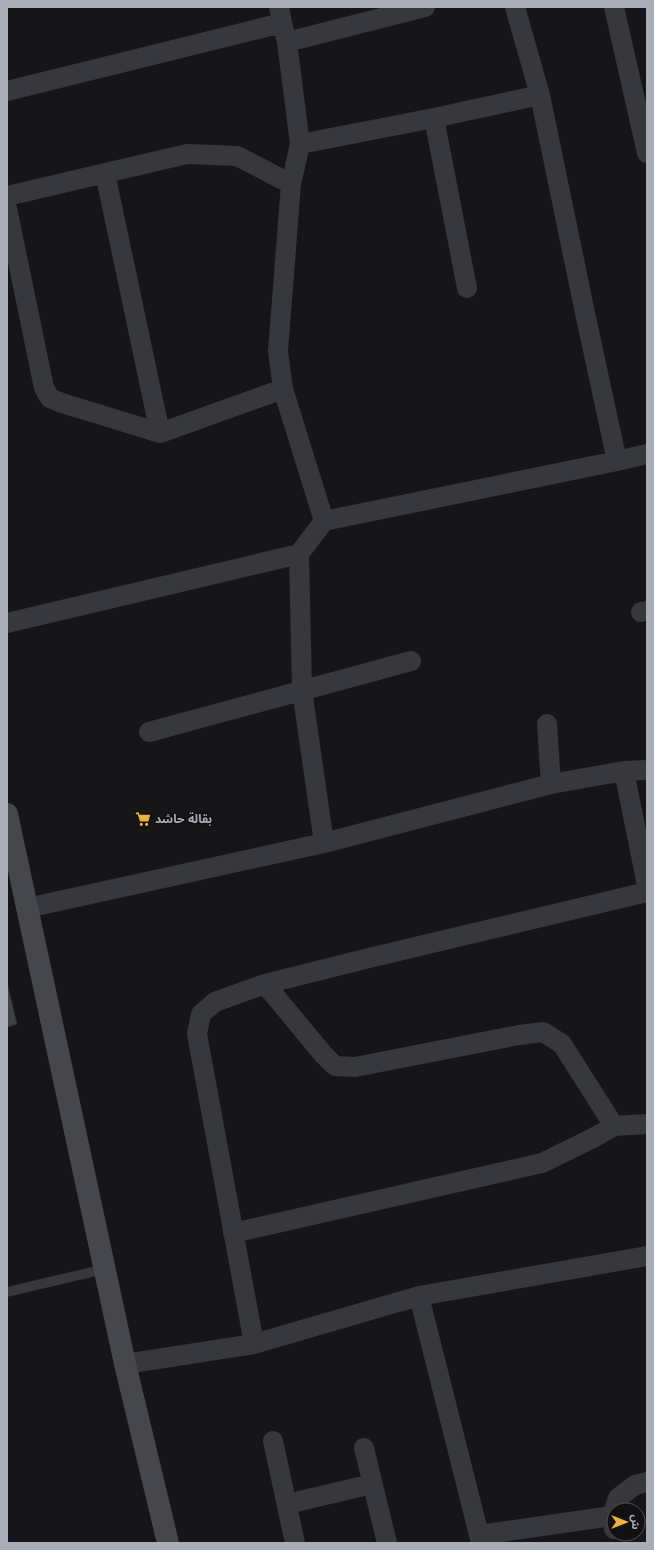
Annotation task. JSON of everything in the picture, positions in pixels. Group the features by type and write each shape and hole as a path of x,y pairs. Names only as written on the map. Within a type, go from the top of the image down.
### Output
{"street":[{"path":"7,91 283,24 425,7"},
{"path":"515,7 540,95 617,461"},
{"path":"614,7 647,154"},
{"path":"283,24 300,144 291,184 278,351 283,389 324,520"},
{"path":"300,144 434,118 540,95"},
{"path":"434,118 467,288"},
{"path":"7,196 187,154 237,156 291,184"},
{"path":"105,173 160,433"},
{"path":"7,208 44,388 50,398 160,433 283,389"},
{"path":"324,843 302,690 299,554 324,520 647,454"},
{"path":"7,623 299,554"},
{"path":"149,732 411,661"},
{"path":"547,724 551,784"},
{"path":"27,908 324,843 551,784 624,771 647,770"},
{"path":"624,771 647,885"},
{"path":"7,814 104,1269 168,1543"},
{"path":"254,1344 197,1034 201,1014 215,1002 265,984 376,956 647,892"},
{"path":"265,984 323,1054 336,1066 355,1067 543,1032 562,1044 614,1126"},
{"path":"233,1233 542,1163 614,1126 647,1124"},
{"path":"125,1364 254,1344 419,1296 647,1256"},
{"path":"419,1296 480,1539 606,1527"},
{"path":"273,1441 295,1543"},
{"path":"364,1448 386,1543"},
{"path":"617,1502 618,1498 635,1485 647,1482"},
{"path":"287,1504 372,1484"}],"lane":[{"path":"7,1292 104,1269"}],"building":[{"path":"7,982 17,1024 7,1027"}],"place":[{"name":"بقالة حاشد","path":"143,819"}]}
